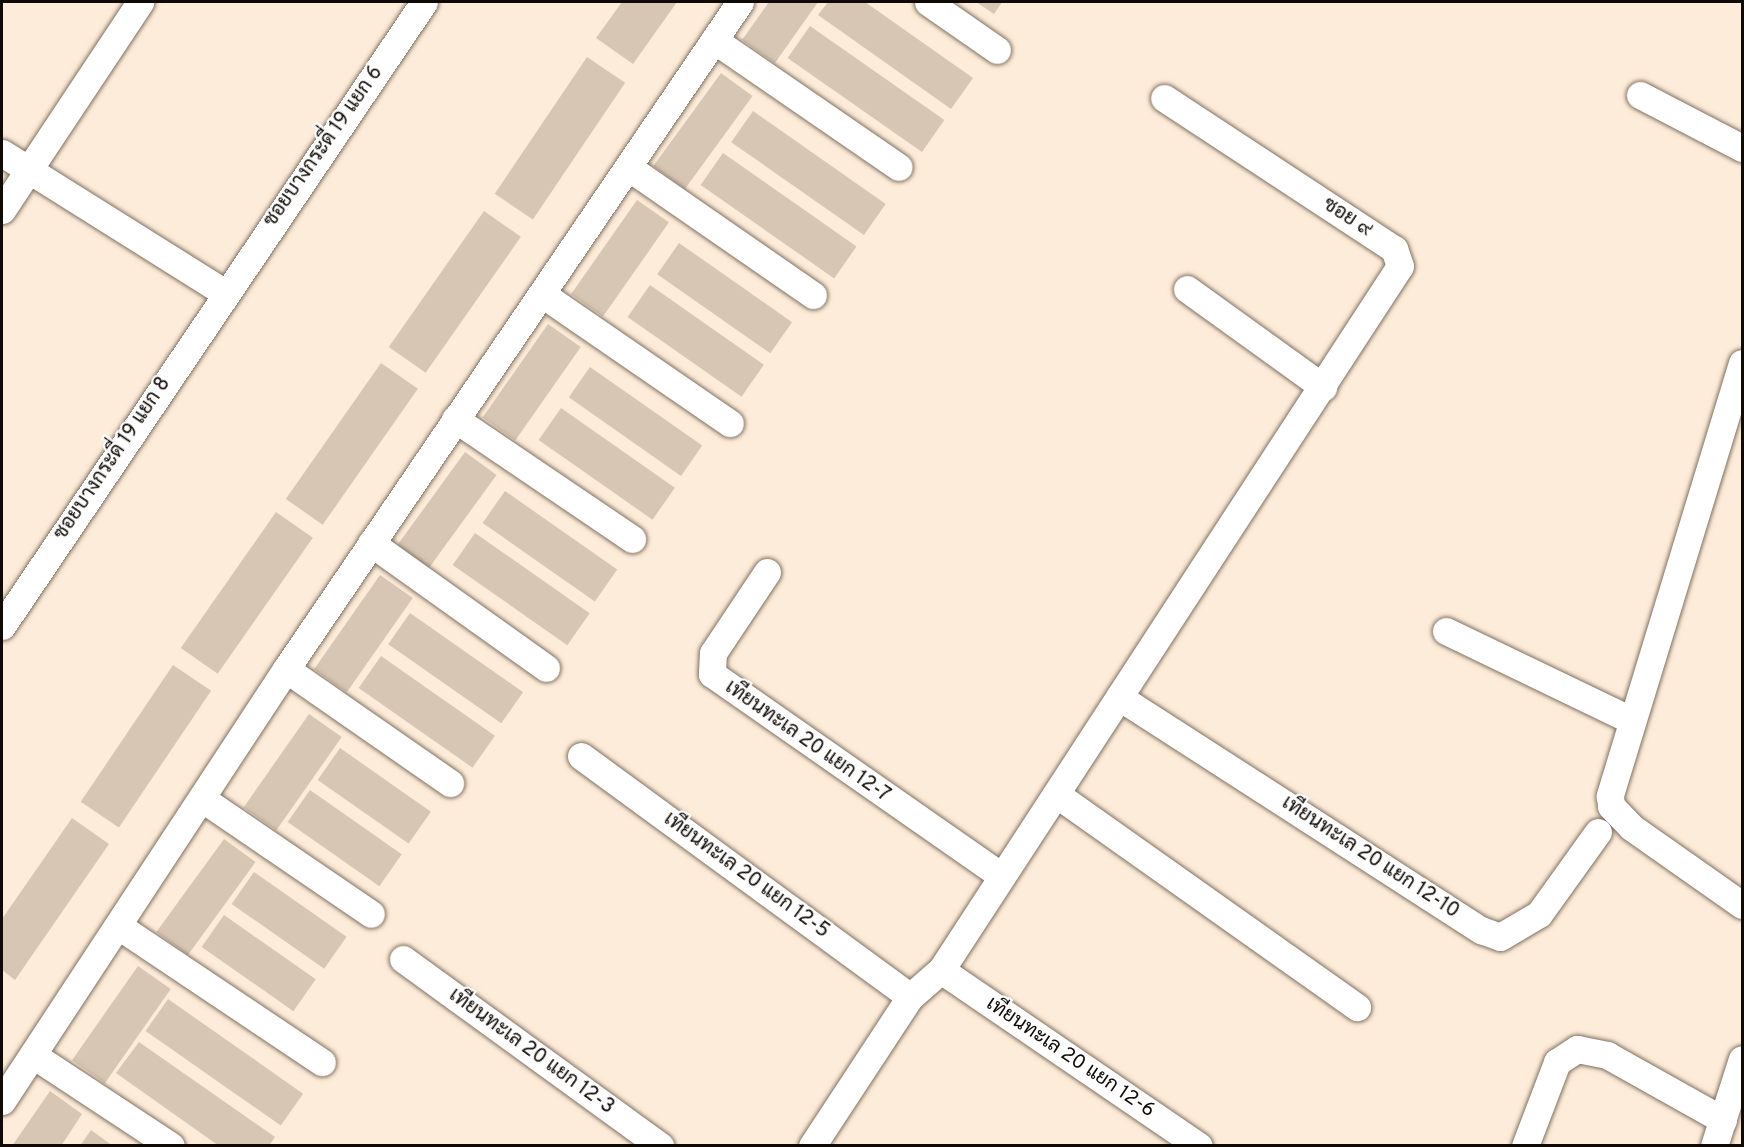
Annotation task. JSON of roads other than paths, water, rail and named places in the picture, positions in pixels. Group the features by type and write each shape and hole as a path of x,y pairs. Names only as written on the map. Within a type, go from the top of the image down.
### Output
{"street":[{"path":"2,210 141,2"},
{"name":"ซอยบางกระดี่ 19 แยก 6","path":"224,292 424,2"},
{"path":"2,1101 204,800 286,669 740,2"},
{"path":"928,2 997,50"},
{"path":"714,40 899,167"},
{"path":"1640,95 1743,148"},
{"name":"ซอย ๙","path":"818,1143 910,997 941,970 1398,272 1400,259 1394,249 1164,98"},
{"path":"2,153 224,292"},
{"path":"628,167 813,295"},
{"path":"1187,289 1323,387"},
{"name":"ซอยบางกระดี่ 19 แยก 8","path":"2,626 224,292"},
{"path":"542,294 730,423"},
{"path":"1743,363 1610,788 1611,806 1631,827 1743,905"},
{"path":"455,419 632,539"},
{"path":"371,543 546,668"},
{"name":"เทียนทะเล 20 แยก 12-7","path":"766,572 713,653 712,674 1002,876"},
{"path":"1446,631 1631,720"},
{"path":"286,669 450,783"},
{"name":"เทียนทะเล 20 แยก 12-10","path":"1119,697 1482,930 1500,937 1539,914 1598,832"},
{"name":"เทียนทะเล 20 แยก 12-5","path":"581,756 910,997"},
{"path":"1056,794 1357,1007"},
{"path":"204,800 371,914"},
{"path":"120,927 322,1062"},
{"name":"เทียนทะเล 20 แยก 12-3","path":"403,958 660,1146"},
{"name":"เทียนทะเล 20 แยก 12-6","path":"941,970 1199,1146"},
{"path":"1525,1146 1557,1062 1577,1048 1608,1055 1723,1119"},
{"path":"33,1055 171,1146"},
{"path":"1714,1146 1743,1059"}]}
